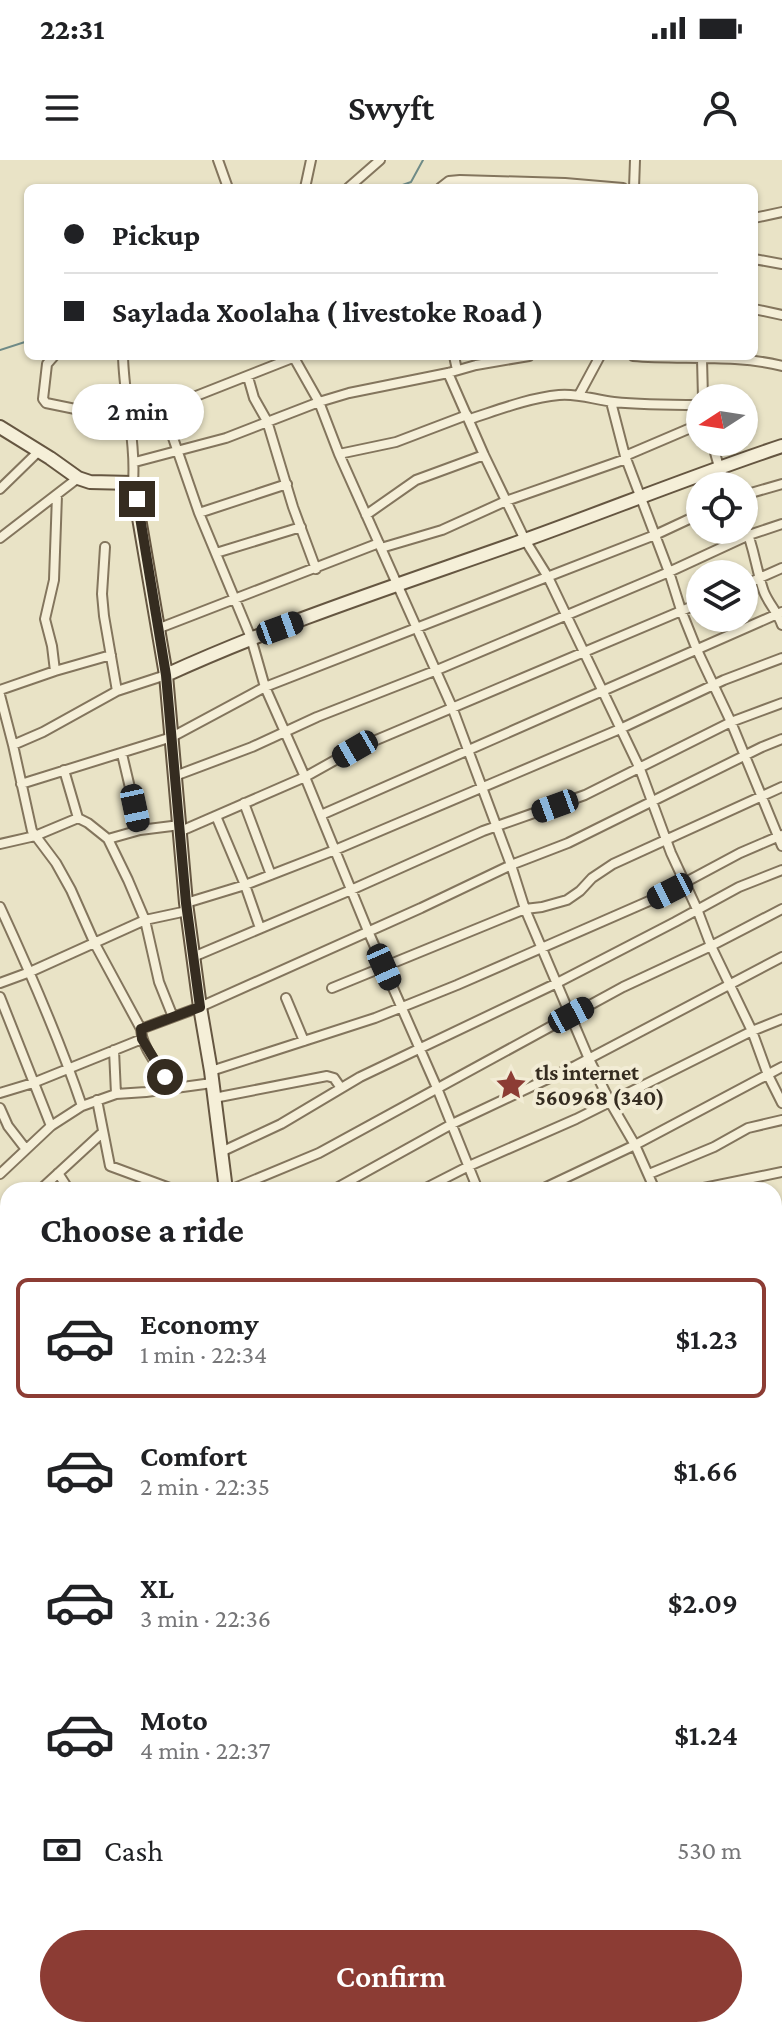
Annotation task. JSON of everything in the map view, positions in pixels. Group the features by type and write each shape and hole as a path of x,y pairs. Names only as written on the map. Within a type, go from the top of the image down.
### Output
{"street":[{"path":"218,160 227,184"},
{"path":"306,184 311,160"},
{"path":"353,184 380,160"},
{"path":"634,184 635,160"},
{"path":"445,184 460,180 577,184"},
{"path":"758,217 782,212"},
{"path":"758,260 782,264"},
{"path":"758,310 782,315"},
{"path":"50,360 47,364 43,399 46,403 129,420 287,360"},
{"path":"123,360 135,462 133,483 166,675 187,907 227,1182"},
{"path":"296,360 319,402 339,454 437,670 470,750 525,909 589,1059 652,1182"},
{"path":"454,360 453,371 484,455 525,540 548,577 640,769 711,946 782,1103"},
{"path":"135,462 226,438 349,393 509,360"},
{"path":"579,395 598,360"},
{"path":"696,360 701,384"},
{"path":"726,360 782,366"},
{"path":"248,377 254,398 267,421 316,569"},
{"path":"339,454 396,442 468,417 560,395 579,395 611,402 686,405"},
{"path":"611,402 626,458 681,610 782,846"},
{"path":"163,409 199,513 251,638 265,687 475,1182"},
{"path":"0,427 78,478 98,483 133,483"},
{"path":"157,629 380,545 442,530 506,501 626,458 686,430"},
{"path":"13,745 117,691 166,675 251,638 782,446"},
{"path":"0,489 39,451"},
{"path":"366,515 416,480 484,455"},
{"path":"716,456 721,472"},
{"path":"0,538 78,478"},
{"path":"199,513 287,484"},
{"path":"758,491 782,484"},
{"path":"55,671 45,619 54,580 57,495"},
{"path":"21,784 172,737 265,687 686,521"},
{"path":"758,532 782,524"},
{"path":"216,553 301,527"},
{"path":"175,776 437,670 730,544"},
{"path":"751,544 768,599 780,613 782,625"},
{"path":"105,547 102,594 117,691"},
{"path":"758,580 782,568"},
{"path":"108,839 140,830 181,828 216,816 305,777 355,749 686,608"},
{"path":"321,815 780,613"},
{"path":"111,655 55,671 0,693 32,831 63,877 141,1034 165,1077 175,1087"},
{"path":"0,983 145,920 335,850 782,658"},
{"path":"193,957 497,827 585,795 731,722 782,703"},
{"path":"0,1093 114,1050 173,1017 511,865 568,843 782,739"},
{"path":"122,754 140,830"},
{"path":"64,770 78,818 108,839 128,880 145,920 159,982 173,1017"},
{"path":"332,988 525,909 567,900 613,864 782,787"},
{"path":"244,803 271,875"},
{"path":"216,816 260,928"},
{"path":"0,844 35,836 78,818"},
{"path":"0,1174 51,1126 82,1106 116,1094 175,1087 212,1077 304,1041 375,1018 543,949 656,898 740,853 780,836"},
{"path":"221,1152 281,1124 341,1088 557,983 739,887 782,870"},
{"path":"0,907 30,972 82,1106"},
{"path":"248,1182 319,1153 623,987 782,909"},
{"path":"347,1182 452,1124 589,1059 782,957"},
{"path":"0,997 51,1126"},
{"path":"286,998 304,1041"},
{"path":"438,1182 782,1019"},
{"path":"114,1050 116,1094"},
{"path":"557,1182 635,1145 782,1067"},
{"path":"214,1098 327,1076 334,1078 341,1088"},
{"path":"97,1100 110,1166 153,1182"},
{"path":"0,1108 8,1126 25,1148"},
{"path":"649,1174 714,1147 748,1128 782,1120"},
{"path":"48,1182 103,1132"},
{"path":"733,1182 782,1172"},
{"path":"58,1173 64,1182"}],"waterway":[{"path":"405,184 411,182 423,160"},
{"path":"0,350 24,342"}],"place":[{"name":"tls internet 560968 (340)","path":"511,1085"}],"route":[{"path":"137,499 166,675 186,903 200,1007 141,1029 142,1039 165,1077"}]}
